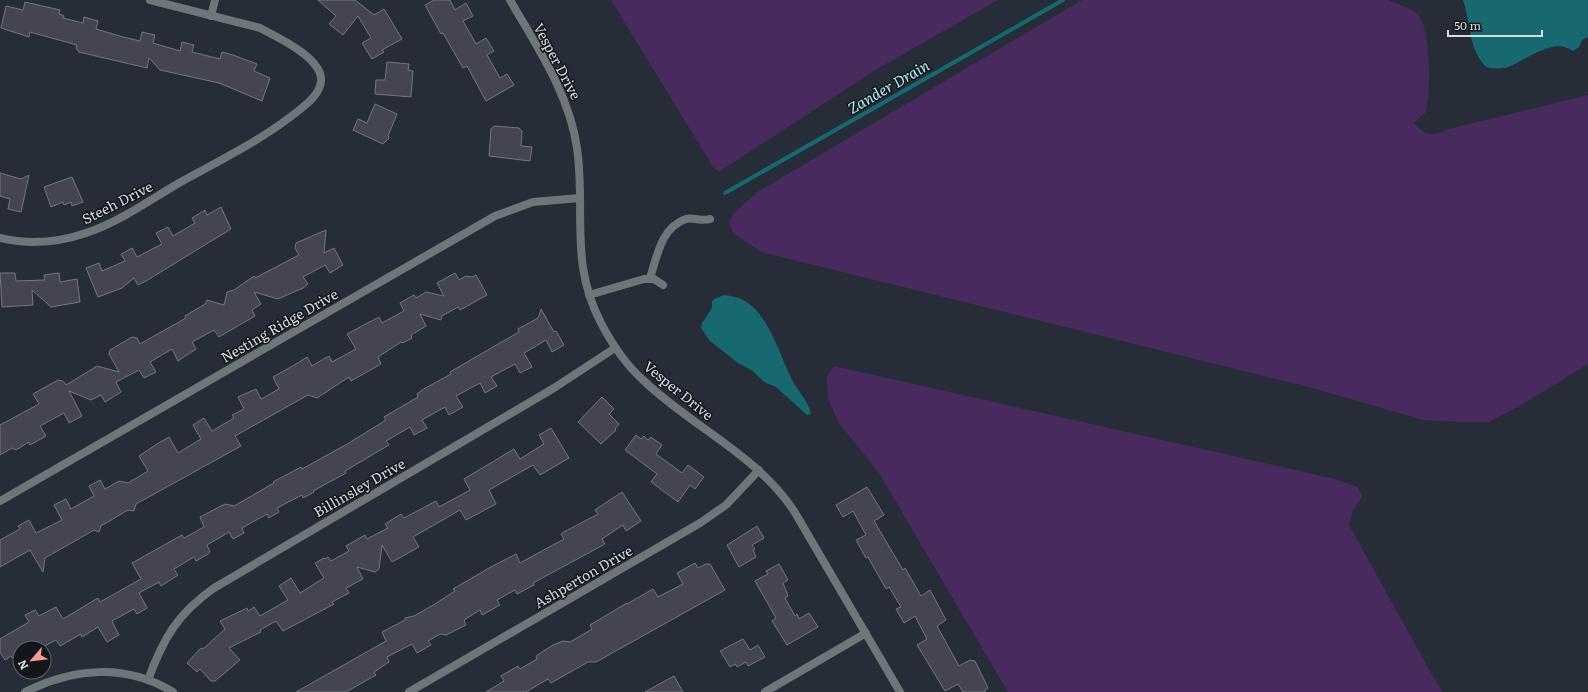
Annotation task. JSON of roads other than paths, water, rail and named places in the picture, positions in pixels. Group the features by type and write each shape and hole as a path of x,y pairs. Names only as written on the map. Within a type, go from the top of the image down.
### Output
{"street":[{"path":"150,0 211,16 215,0"},
{"name":"Vesper Drive","path":"510,0 552,73 569,110 578,158 580,247 589,295 600,321 615,348 632,369 656,392 759,470 776,486 794,511 900,692"},
{"name":"Steeh Drive","path":"0,238 39,243 53,242 88,233 125,215 236,151 286,120 308,102 320,87 322,80 320,72 311,60 273,34 260,28 211,16"},
{"name":"Nesting Ridge Drive","path":"0,501 494,216 533,202 580,198"},
{"path":"650,278 663,239 674,226 686,220 703,222 710,219"},
{"path":"589,295 650,278 663,285"},
{"name":"Billinsley Drive","path":"148,680 164,641 179,618 203,595 222,582 554,388 615,348"},
{"name":"Ashperton Drive","path":"410,692 700,523 726,504 759,470"},
{"path":"764,692 866,633"},
{"path":"25,692 56,678 89,672 121,674 148,680 173,692"}],"water":[{"path":"1463,0 1588,0 1588,37 1582,40 1579,47 1573,51 1565,47 1557,46 1540,51 1508,67 1486,67 1480,60 1473,44"},
{"path":"724,295 743,300 753,307 761,316 773,337 794,384 806,401 811,414 807,415 776,387 764,382 753,371 738,363 710,341 701,328 702,323 712,308 712,302 714,299"}],"waterway":[{"name":"Zander Drain","path":"725,193 1063,0"}]}
